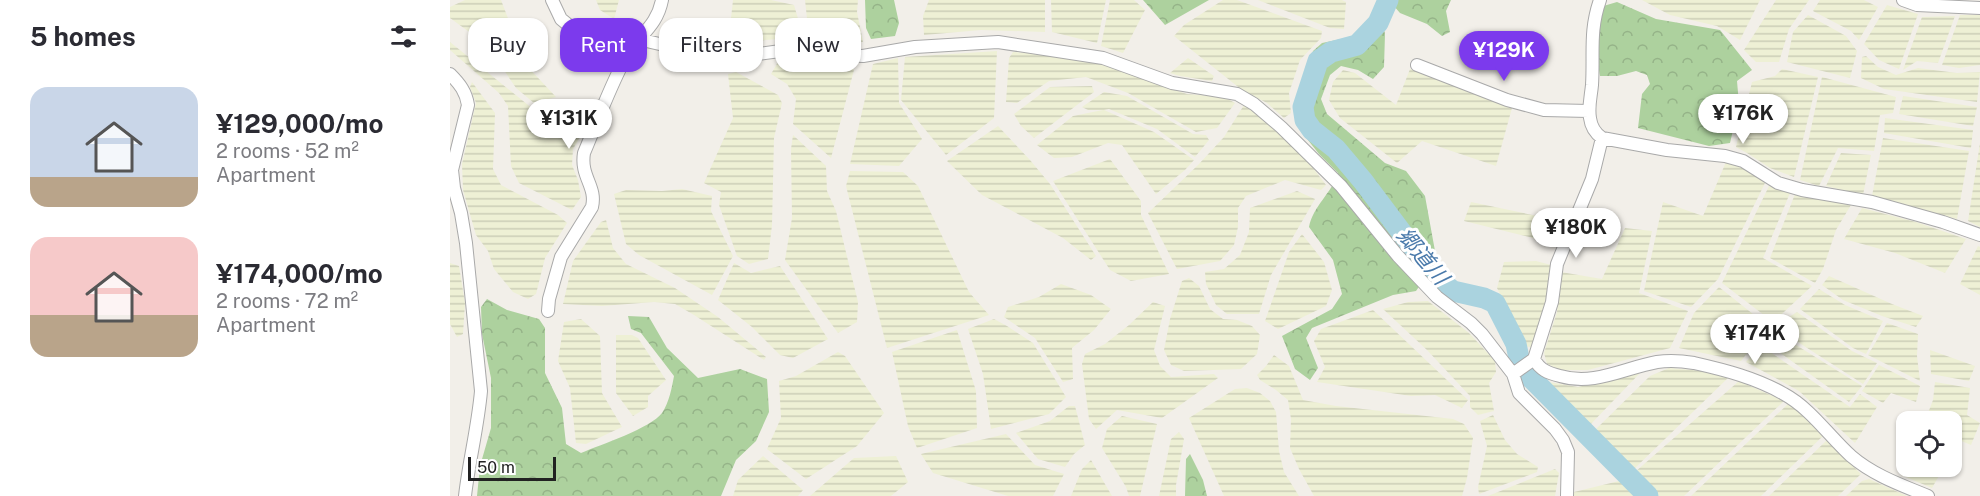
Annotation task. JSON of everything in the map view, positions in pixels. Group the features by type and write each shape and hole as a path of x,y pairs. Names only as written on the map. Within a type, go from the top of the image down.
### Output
{"street":[{"path":"552,0 561,18"},
{"path":"647,30 660,10 662,0"},
{"path":"1600,0 1595,14 1591,42 1592,84 1589,111 1595,132 1602,138 1667,150 1725,156 1743,161 1778,183 1802,190 1872,202 1980,235"},
{"path":"1903,0 1917,5 1980,8"},
{"path":"647,41 729,58 802,48 829,54 863,56 915,47 998,42 1103,58 1172,82 1237,94 1254,104 1281,127 1341,186 1398,256 1437,297 1471,323 1515,372 1519,393 1563,440 1568,452 1567,496"},
{"path":"1417,65 1507,100 1544,110 1589,111"},
{"path":"548,311 561,257 592,207 594,197 584,175 582,164 584,153 619,72"},
{"path":"450,74 467,95 468,105 452,170 466,243 481,391 465,496"},
{"path":"1515,372 1532,361 1552,302 1557,264 1592,179 1602,138"},
{"path":"1532,361 1547,373 1584,380 1601,378 1671,360 1730,371 1785,394 1870,470 1928,496"}],"green space":[{"path":"465,0 501,0 508,18 468,18 468,31 450,18 450,7"},
{"path":"596,0 619,0 614,18 600,10"},
{"path":"733,0 771,0 794,5 798,18 775,18 775,39 763,41 763,18 731,18"},
{"path":"805,0 858,0 858,18 807,18"},
{"path":"865,0 894,0 899,23 895,36 871,39 866,28"},
{"path":"929,0 1045,0 1045,32 981,30 924,35 923,16"},
{"path":"1051,0 1106,0 1097,43 1052,32"},
{"path":"1110,0 1134,0 1145,10 1123,53 1101,46"},
{"path":"1143,0 1209,0 1165,25"},
{"path":"1223,0 1237,0 1322,31 1321,38 1300,60 1289,93 1291,113 1284,118 1267,103 1242,90 1174,36 1184,25"},
{"path":"1258,0 1342,0 1346,2 1344,29 1330,28"},
{"path":"1395,0 1451,0 1446,11 1450,32 1442,36 1427,24 1400,13 1393,5"},
{"path":"1642,0 1760,0 1740,40 1717,26 1670,15"},
{"path":"1776,0 1809,0 1789,29 1779,62 1756,62 1744,50"},
{"path":"1820,0 1864,0 1878,7 1859,40 1851,31 1813,11"},
{"path":"1617,2 1656,19 1720,30 1752,70 1737,81 1739,104 1730,143 1709,146 1638,128 1642,94 1650,84 1647,75 1636,71 1617,76 1600,76 1593,36 1600,7"},
{"path":"1887,5 1918,14 1899,69 1879,60 1864,44"},
{"path":"1808,15 1846,36 1857,51 1850,78 1787,62 1793,32"},
{"path":"1960,15 1980,15 1980,65 1959,68 1942,65"},
{"path":"1955,16 1938,63 1917,61 1903,70 1922,17"},
{"path":"1367,23 1383,25 1384,67 1373,79 1358,70 1341,66 1330,75 1321,99 1327,114 1385,163 1406,171 1425,196 1435,251 1434,265 1416,291 1393,295 1312,328 1306,338 1318,368 1310,380 1295,369 1282,336 1332,309 1342,294 1333,260 1309,227 1314,213 1332,187 1338,173 1304,135 1298,102 1313,51 1322,43 1360,33"},
{"path":"450,42 468,57 468,66 450,50"},
{"path":"997,51 994,118 946,155 901,100 905,57"},
{"path":"1013,52 1041,54 1112,66 1187,94 1224,97 1235,103 1217,128 1196,132 1128,93 1086,77 1049,81 1017,103 1006,102 1009,58"},
{"path":"1866,56 1878,67 1896,75 1918,68 1957,73 1980,72 1977,102 1884,89 1861,78 1862,57"},
{"path":"898,58 899,103 922,139 899,166 850,164 873,64"},
{"path":"1188,58 1214,76 1212,81 1170,73"},
{"path":"775,67 775,72 853,72 831,158 793,124 796,99 787,84 771,74"},
{"path":"1410,69 1512,108 1496,166 1422,141 1397,163 1340,118 1329,100 1333,82 1343,70 1355,73 1396,105"},
{"path":"1782,69 1818,77 1794,177 1770,168 1736,147 1752,82 1775,76"},
{"path":"475,72 487,72 533,109 550,107 567,111 585,129 573,149 572,165 581,197 572,210 519,183 511,166 508,106 499,93"},
{"path":"505,72 533,72 556,97 534,103 516,88"},
{"path":"736,72 778,95 782,103 774,138 772,225 768,259 749,264 737,256 719,205 721,192 704,183 733,118 728,74"},
{"path":"1822,77 1896,97 1893,113 1880,115 1874,151 1838,148 1819,186 1800,180"},
{"path":"472,82 495,113 493,169 501,185 558,215 567,223 545,258 536,294 528,299 513,292 494,269 488,251 476,235 463,190 462,164 476,103 470,87"},
{"path":"1092,86 1094,92 1034,138 1021,126 1014,114 1050,87"},
{"path":"1104,92 1127,96 1193,134 1206,135 1209,140 1195,157 1157,129 1109,109 1104,110 1154,132 1194,160 1156,194 1122,145 1108,143 1072,157 1054,158 1037,145 1073,116 1103,110 1088,110 1082,107"},
{"path":"1903,96 1977,107 1973,126 1899,114"},
{"path":"1244,105 1273,126 1307,160 1326,185 1321,190 1285,180 1246,196 1238,208 1238,227 1234,245 1220,261 1177,269 1148,213 1224,137"},
{"path":"1885,118 1973,130 1971,148 1884,133"},
{"path":"998,126 1050,184 1096,256 1091,260 1063,238 982,195 947,161"},
{"path":"793,135 826,166 827,191 836,211 858,302 857,322 838,333 785,260 792,218 791,149"},
{"path":"1883,138 1969,151 1957,219 1872,196"},
{"path":"1980,143 1980,227 1968,221"},
{"path":"1841,153 1871,155 1863,195 1826,186"},
{"path":"1110,159 1141,201 1141,215 1169,274 1131,281 1110,270 1053,181"},
{"path":"1726,162 1744,167 1765,183 1718,279 1691,307 1644,291 1663,202 1703,216"},
{"path":"850,171 903,172 918,186 969,292 989,315 887,348 846,186"},
{"path":"1769,186 1790,193 1763,258 1812,286 1773,322 1722,283"},
{"path":"682,189 712,196 711,211 733,256 712,295 639,255 626,244 614,194 626,190"},
{"path":"1297,191 1315,199 1271,275 1259,314 1227,314 1216,305 1206,284 1205,272 1224,269 1240,255 1249,232 1250,208"},
{"path":"1795,194 1851,205 1836,230 1823,269 1815,283 1770,258"},
{"path":"1471,202 1566,222 1567,227 1558,244 1464,221"},
{"path":"1862,208 1916,222 1966,239 1945,273 1895,253 1844,239"},
{"path":"606,220 613,248 626,264 675,288 718,317 766,357 764,360 675,304 654,302 602,306 563,304 573,261 601,222"},
{"path":"1625,228 1652,231 1639,293 1688,311 1670,348 1588,370 1561,370 1547,364 1544,353 1557,312 1561,272 1602,279"},
{"path":"1302,234 1324,262 1332,290 1326,306 1278,329 1265,321 1289,252"},
{"path":"1978,246 1980,247 1980,295 1960,284"},
{"path":"1536,261 1551,265 1546,310 1533,348 1526,346 1497,288 1504,262"},
{"path":"450,263 459,266 465,303 463,334 457,337 450,324"},
{"path":"734,263 751,273 780,266 828,339 793,358 780,355 752,327 718,300"},
{"path":"1829,276 1923,316 1916,327 1843,300 1822,285"},
{"path":"1189,278 1199,286 1210,309 1223,319 1237,320 1252,326 1260,335 1257,354 1241,369 1184,371 1171,365 1164,350 1170,319 1182,281"},
{"path":"1061,284 1091,295 1111,309 1094,330 1072,348 1073,379 1063,382 1035,338 1004,317 1008,307 1039,297"},
{"path":"1719,287 1768,326 1741,361 1679,348 1694,313"},
{"path":"1819,289 1845,305 1883,321 1866,354 1853,348 1800,309"},
{"path":"487,299 507,310 539,319 545,328 545,373 562,408 566,444 581,453 624,436 656,419 662,413 668,400 674,376 641,333 631,329 628,316 649,317 667,348 698,378 740,369 767,379 769,412 756,441 736,460 721,496 477,496 480,466 491,428 491,378 482,334 481,307"},
{"path":"1428,301 1469,333 1495,361 1496,372 1489,383 1494,411 1478,415 1470,407 1470,396 1427,350 1383,309 1408,302"},
{"path":"1153,302 1165,306 1154,350 1160,366 1171,377 1214,374 1218,378 1162,418 1117,410 1096,429 1089,419 1082,364 1085,354 1105,344"},
{"path":"1373,310 1468,400 1462,408 1435,395 1411,396 1317,382 1325,367 1314,341 1321,329"},
{"path":"1797,312 1852,351 1877,363 1863,384 1787,335 1775,348 1765,342 1781,322"},
{"path":"581,319 600,336 602,393 622,427 586,444 576,443 570,388 558,361 564,322"},
{"path":"994,319 1033,343 1066,397 1049,414 991,429 983,374 968,329"},
{"path":"1887,323 1918,334 1917,356 1920,381 1868,355"},
{"path":"957,330 976,391 977,428 917,448 908,426 892,352"},
{"path":"616,335 632,335 638,338 666,380 648,396 648,407 633,416 616,393"},
{"path":"1788,340 1862,386 1849,402 1779,352"},
{"path":"1760,345 1850,407 1860,394 1877,407 1855,443 1799,391 1746,362"},
{"path":"1930,350 1975,366 1969,381 1931,374"},
{"path":"838,352 845,356 884,413 857,446 806,479 767,449 781,418 779,381 796,376"},
{"path":"1274,355 1289,366 1303,400 1336,406 1453,419 1464,424 1473,438 1462,496 1314,496 1290,448 1291,419 1288,400 1260,380 1257,375"},
{"path":"1879,365 1920,386 1916,402 1891,393 1883,403 1862,391"},
{"path":"1669,368 1704,371 1728,378 1634,469 1594,431 1650,376"},
{"path":"1641,372 1587,428 1544,383 1578,387"},
{"path":"1739,381 1784,401 1684,496 1659,496 1635,472"},
{"path":"1935,382 1970,388 1967,415 1980,423 1971,445 1962,441 1962,411 1929,411 1933,400"},
{"path":"1247,388 1260,393 1270,401 1276,412 1279,451 1284,472 1299,496 1224,496 1189,418 1235,389"},
{"path":"1789,403 1800,411 1823,436 1761,496 1691,496"},
{"path":"1069,406 1075,406 1085,445 1074,454 1065,467 1038,459 1016,433 1050,421"},
{"path":"1493,415 1505,440 1517,454 1538,467 1537,472 1479,494 1478,487 1487,446 1480,421"},
{"path":"1122,416 1157,424 1140,496 1129,496 1102,448 1107,429"},
{"path":"1179,432 1184,439 1176,496 1159,496 1171,439"},
{"path":"1006,434 1035,465 1064,474 1053,496 1008,496 933,473 921,454"},
{"path":"1827,440 1861,474 1838,496 1769,496"},
{"path":"1190,454 1203,480 1207,496 1185,496 1186,459"},
{"path":"763,456 803,490 798,496 733,496 738,480"},
{"path":"896,456 908,482 891,496 810,496 854,458"},
{"path":"1091,460 1112,496 1071,496 1082,469"},
{"path":"1555,469 1559,473 1555,496 1488,496"},
{"path":"1906,477 1938,477 1932,488"},
{"path":"1869,479 1907,496 1846,496 1862,481"},
{"path":"1619,481 1636,496 1574,496 1574,492"}],"waterway":[{"name":"郷道川","path":"1388,0 1378,23 1357,45 1331,52 1318,61 1303,107 1305,120 1312,130 1336,149 1363,181 1435,277 1453,291 1495,303 1516,344 1520,363 1530,377 1648,496"}]}
